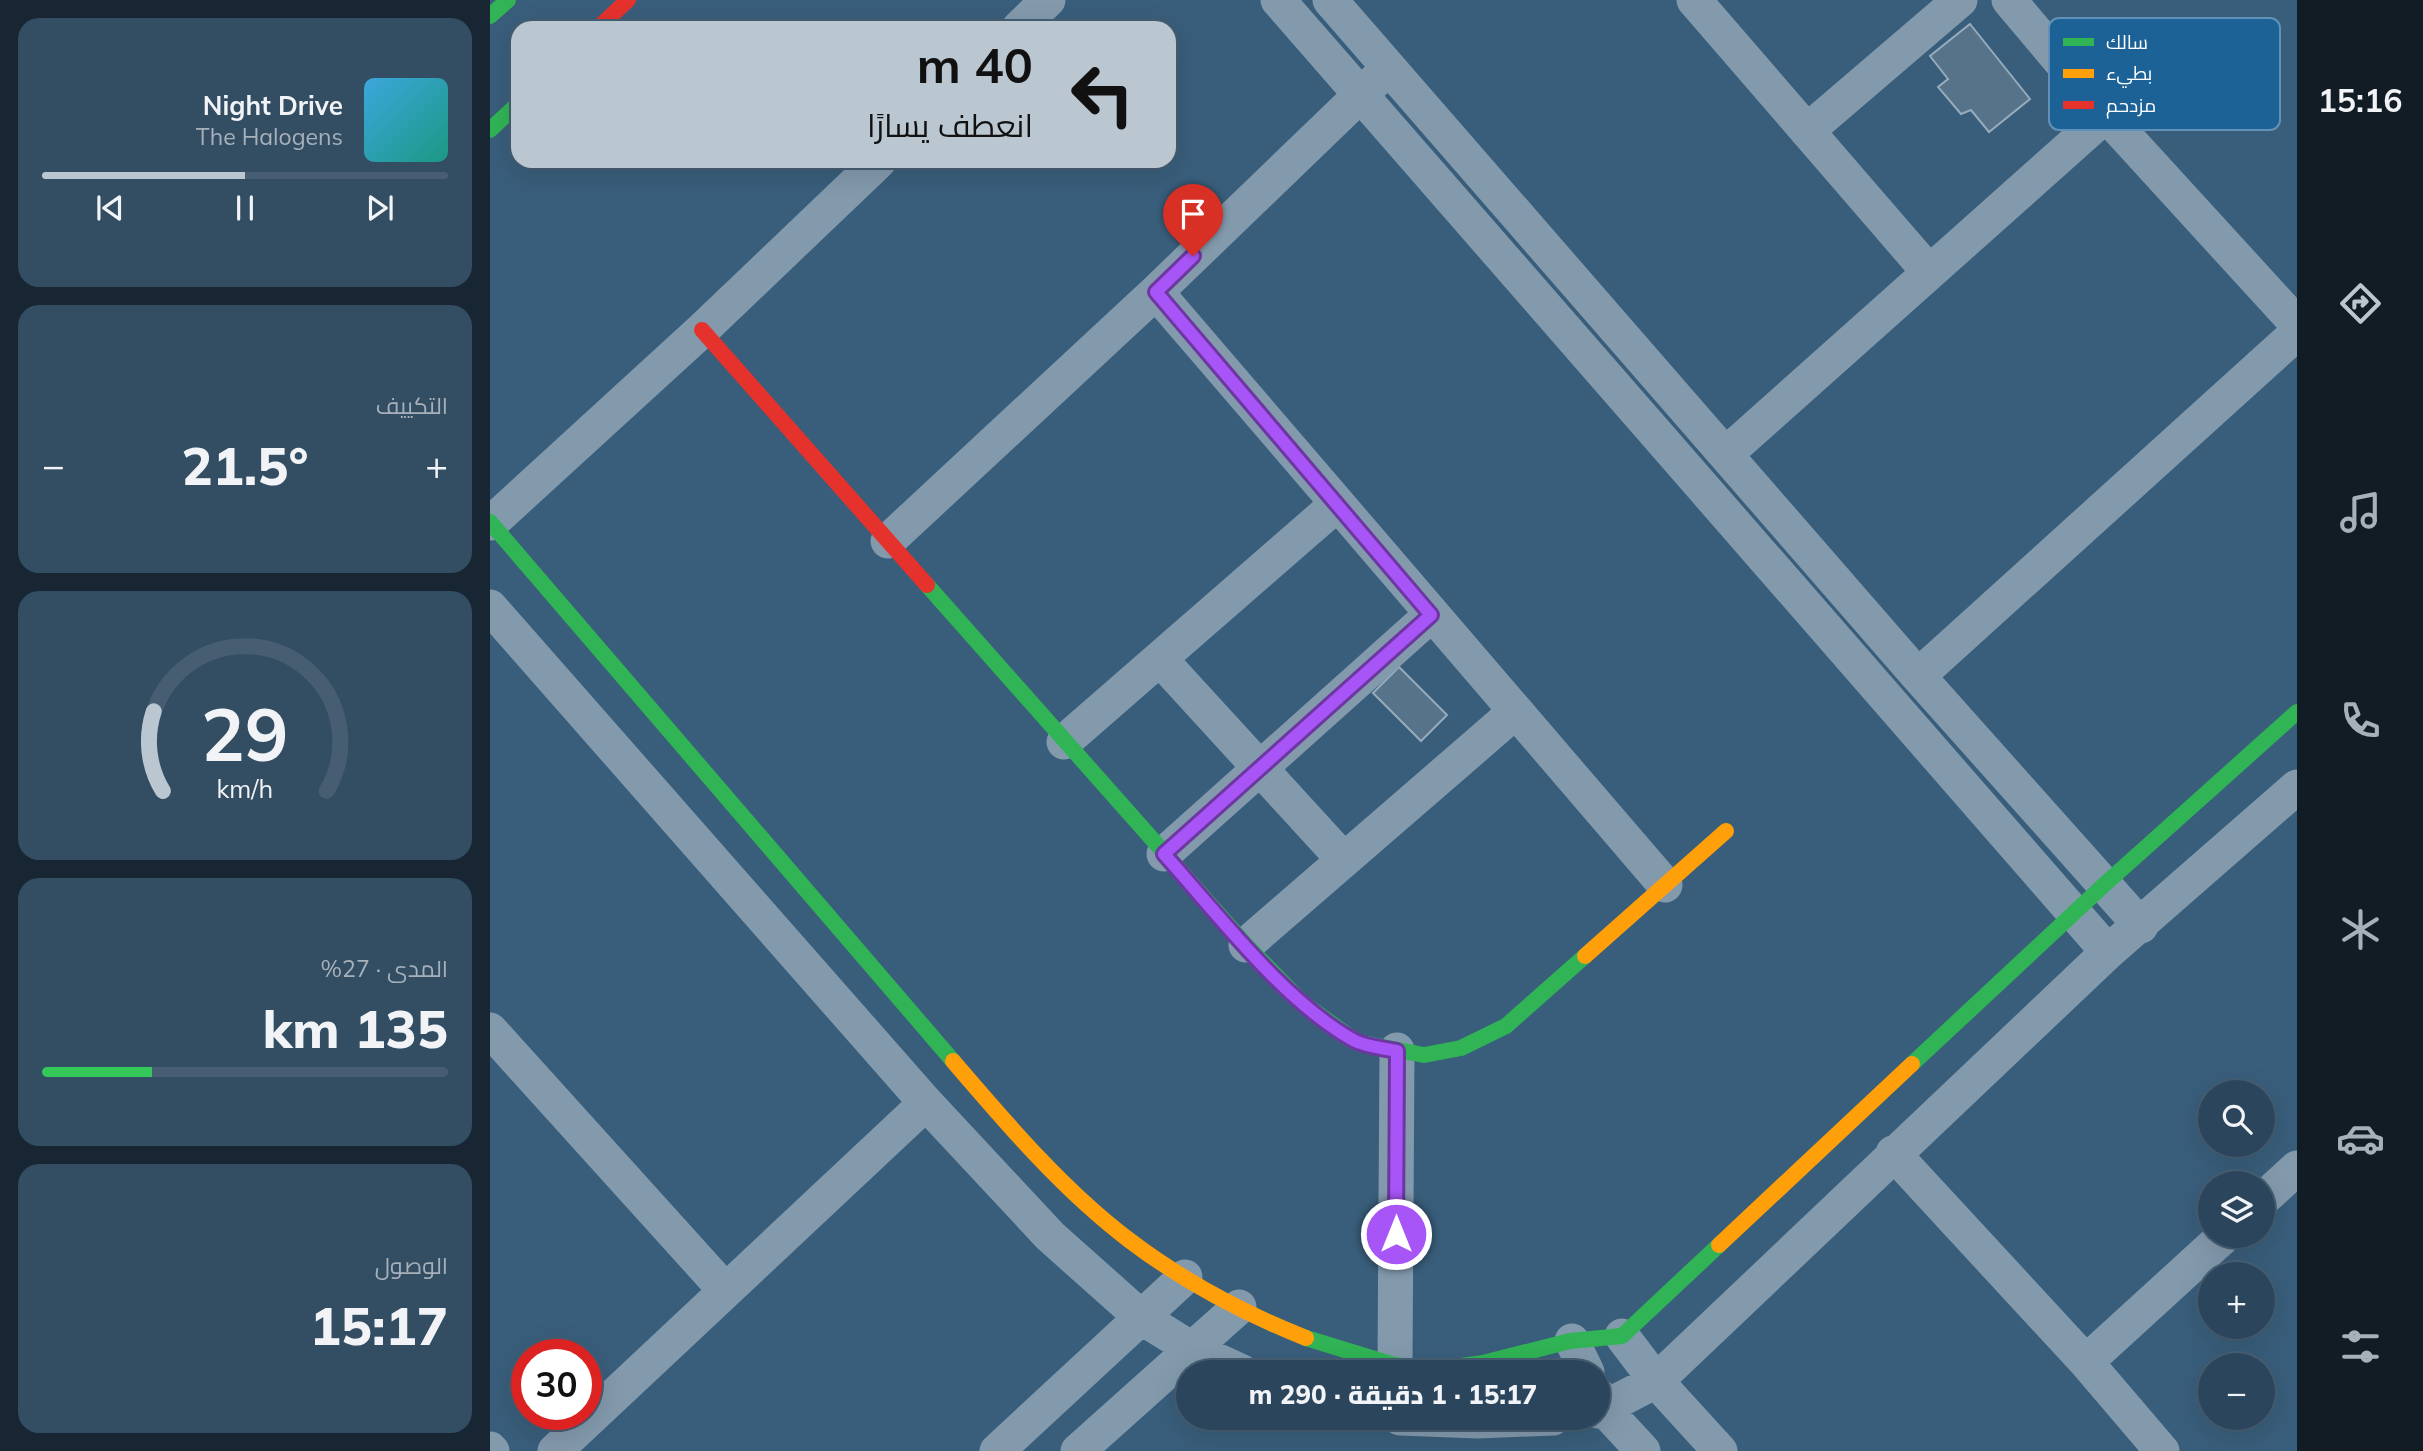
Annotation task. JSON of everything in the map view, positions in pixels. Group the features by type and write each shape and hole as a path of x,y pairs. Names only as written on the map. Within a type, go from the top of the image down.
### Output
{"street":[{"path":"490,16 508,0"},
{"path":"606,21 628,0"},
{"path":"1026,21 1048,0"},
{"path":"1278,0 2108,952"},
{"path":"1330,0 1919,676 2141,926"},
{"path":"1694,0 1928,272"},
{"path":"1807,131 1960,0"},
{"path":"2009,0 2049,47"},
{"path":"888,541 1156,292 1389,68"},
{"path":"490,130 511,110"},
{"path":"1727,453 2089,130"},
{"path":"2120,130 2297,324"},
{"path":"872,168 702,330 490,522 1000,1112 1098,1214 1185,1277 1239,1307 1322,1344 1378,1360"},
{"path":"1156,292 1336,505 1665,885"},
{"path":"702,330 1246,945 1303,1003 1357,1042 1424,1055 1461,1048 1506,1026 1727,831"},
{"path":"1919,676 2297,334"},
{"path":"1064,742 1336,505"},
{"path":"490,607 926,1103 1050,1237 1142,1318 1192,1349 1216,1360"},
{"path":"1164,854 1431,615"},
{"path":"1160,659 1344,860"},
{"path":"1246,945 1515,712"},
{"path":"1504,1360 1572,1341 1622,1336 2105,884 2297,712"},
{"path":"1610,1401 1656,1381 1893,1153 2108,952 2141,926 2297,787"},
{"path":"490,1030 725,1290"},
{"path":"1395,1360 1397,1051"},
{"path":"555,1451 926,1103"},
{"path":"1893,1153 2086,1363 2162,1451"},
{"path":"2275,1188 2297,1168"},
{"path":"2086,1363 2211,1248"},
{"path":"997,1451 1185,1277"},
{"path":"1078,1451 1239,1307"},
{"path":"1622,1336 1656,1381 1720,1451"},
{"path":"1572,1341 1581,1360"},
{"path":"1610,1416 1643,1451"}],"building":[{"path":"1970,24 2030,99 1989,132 1971,110 1961,114 1938,87 1948,79 1930,56"},
{"path":"1399,667 1447,715 1421,741 1373,693"}],"traffic: fast":[{"path":"490,16 508,0"},
{"path":"490,130 511,110"},
{"path":"490,522 953,1061"},
{"path":"927,585 1246,945 1303,1003 1357,1042 1424,1055 1461,1048 1506,1026 1585,956"},
{"path":"1912,1064 2105,884 2297,712"},
{"path":"1306,1338 1394,1365 1439,1369 1483,1363 1570,1341 1622,1336 1719,1245"}],"traffic: slow":[{"path":"1585,956 1726,831"},
{"path":"953,1061 1059,1178 1129,1240 1214,1295 1306,1338"},
{"path":"1719,1245 1912,1064"}],"traffic: jam":[{"path":"606,21 628,0"},
{"path":"702,330 927,585"}],"route":[{"path":"1193,256 1156,292 1431,615 1164,854 1246,945 1303,1003 1357,1042 1397,1051 1396,1234"}]}
